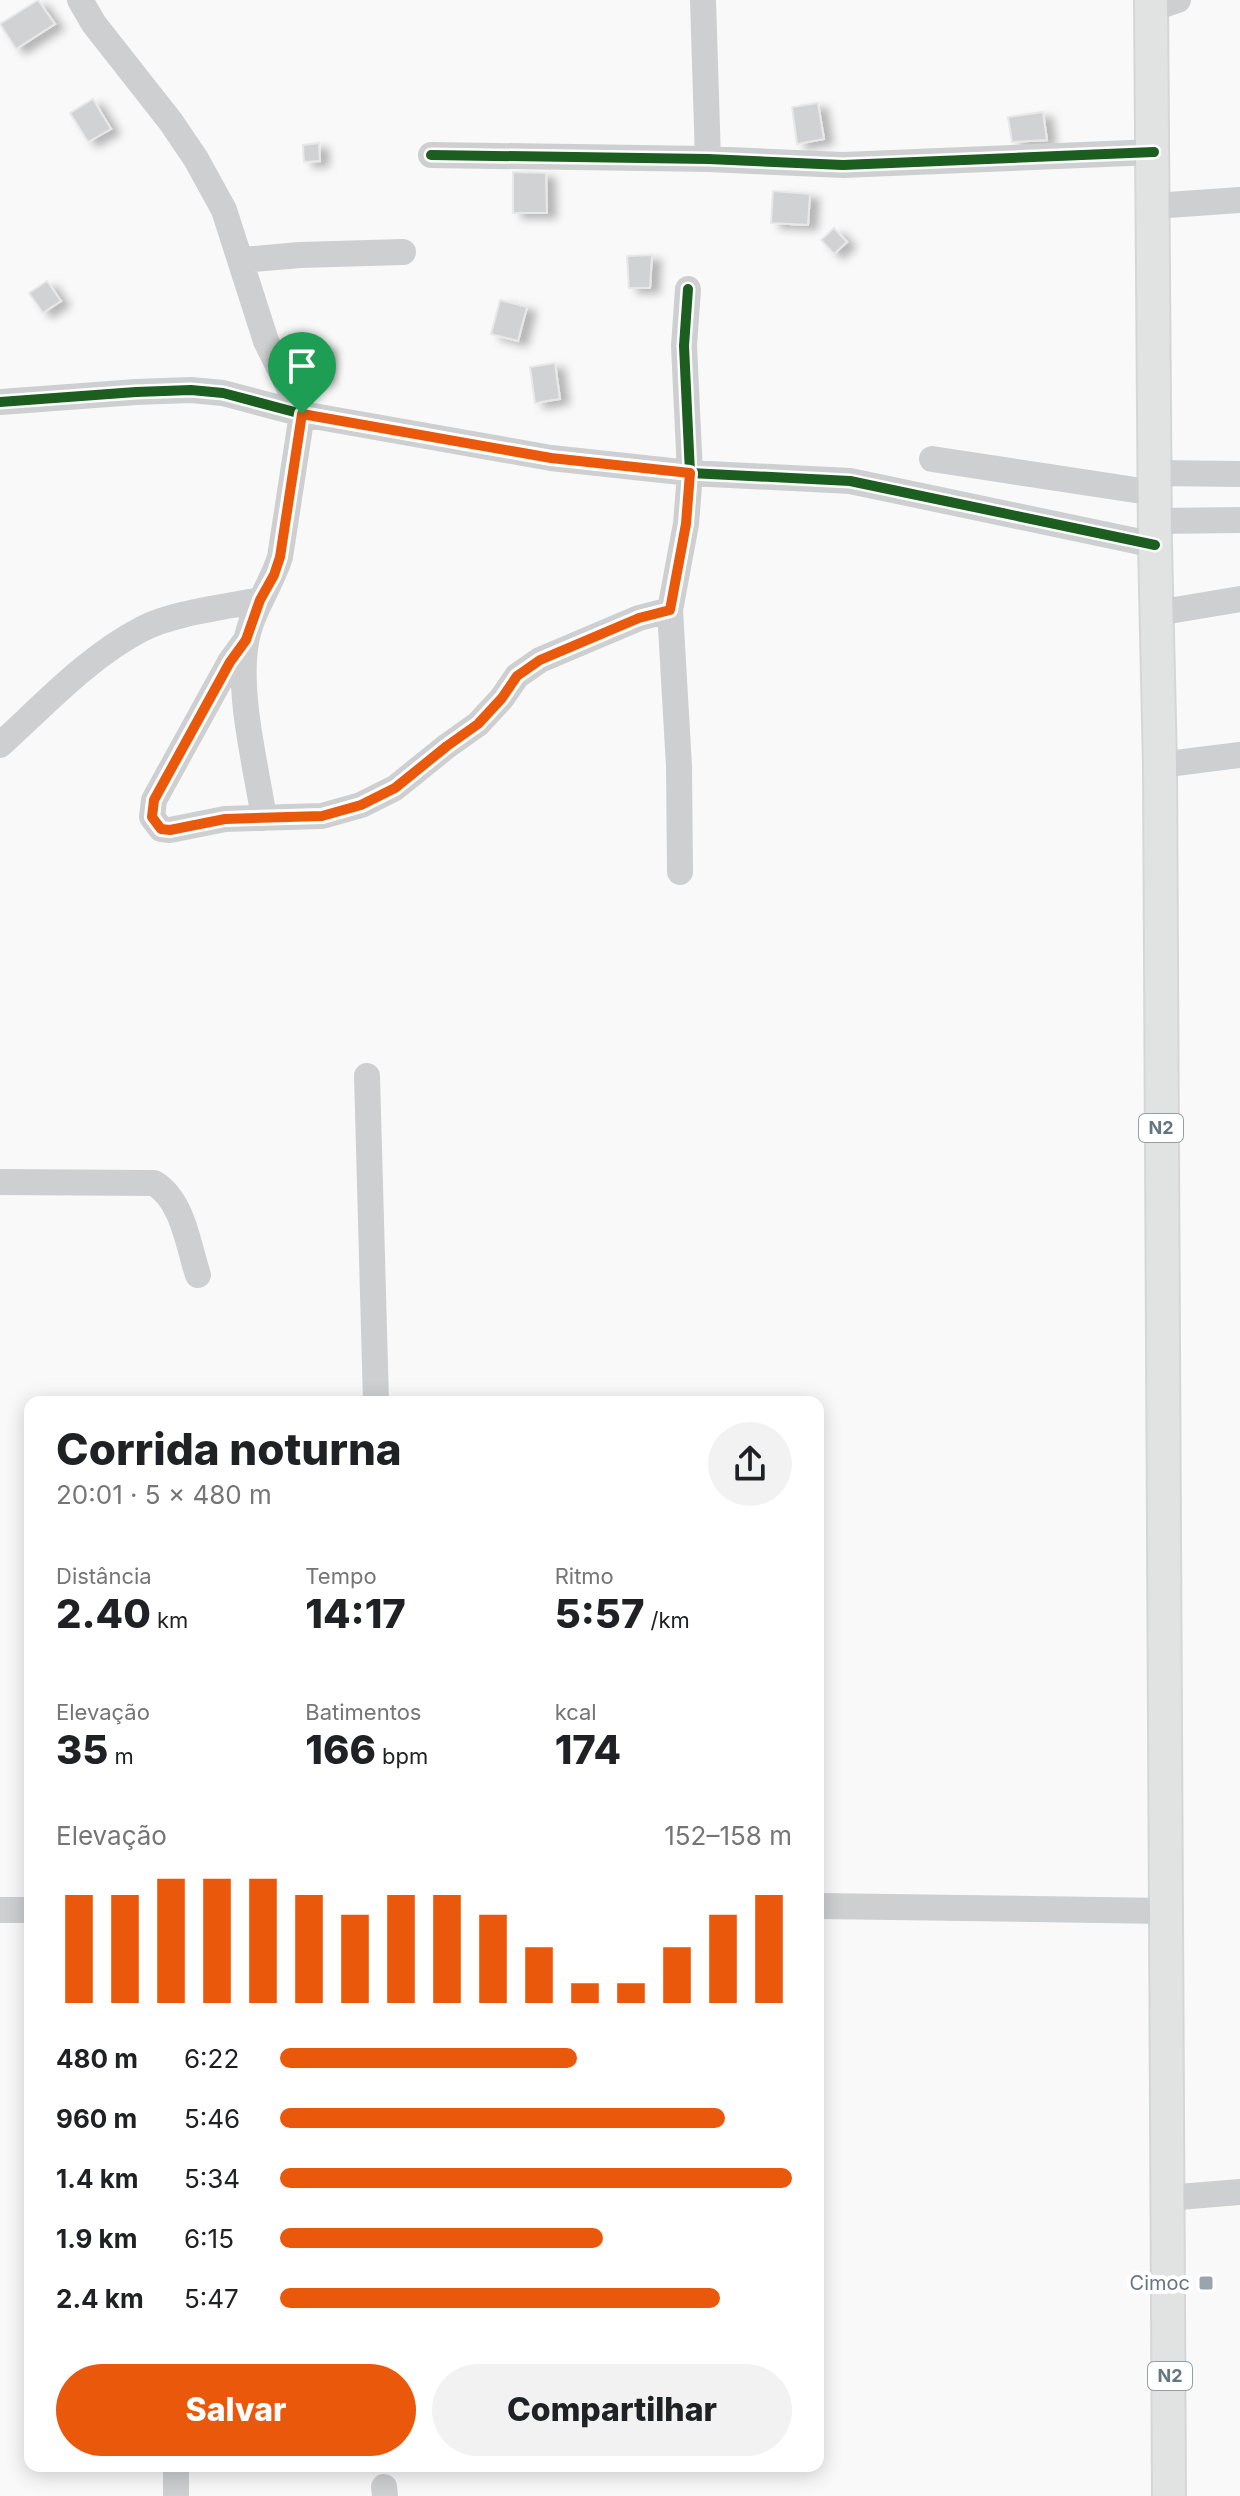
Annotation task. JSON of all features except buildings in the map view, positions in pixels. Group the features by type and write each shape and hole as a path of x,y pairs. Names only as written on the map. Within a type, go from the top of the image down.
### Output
{"main road":[{"name":"N2","path":"1160,3 1154,152 1155,508 1160,765 1169,2496"}],"street":[{"path":"80,0 94,24 171,122 224,210 266,341 302,414 280,557 246,640 244,670 248,717 264,818"},
{"path":"703,0 708,159"},
{"path":"431,155 708,159 843,165 1154,152"},
{"path":"1154,206 1240,200"},
{"path":"242,260 403,252"},
{"path":"680,872 679,766 670,610 686,524 690,473 684,346 688,289"},
{"path":"0,402 191,390 223,393 302,414 551,458 690,473 850,481 1155,508 1240,520"},
{"path":"932,459 1155,508 1240,474"},
{"path":"1157,613 1240,599"},
{"path":"0,745 79,673 144,627 260,600"},
{"path":"246,640 230,662 154,800 152,817 161,829 225,819 322,816 361,805 395,788 478,724 517,676 540,660 639,618 670,610"},
{"path":"1160,765 1240,755"},
{"path":"367,1076 376,1396"},
{"path":"0,1182 154,1183 164,1188 175,1202 198,1275"},
{"path":"824,1906 1166,1911"},
{"path":"0,1910 24,1910"},
{"path":"1167,2198 1240,2192"},
{"path":"176,2472 176,2496"}],"cycle path":[{"path":"431,155 708,159 843,165 1154,152"},
{"path":"246,640 230,662 154,800 152,817 161,829 225,819 322,816 361,805 395,788 478,724 517,676 540,660 639,618 670,610 686,524 690,473 684,346 688,289"},
{"path":"0,402 136,392 191,390 223,393 302,414 551,458 690,473 850,481 1155,545"}],"place":[{"name":"Cimoc","path":"1206,2283"}],"route":[{"path":"302,414 551,458 690,473 686,524 670,610 597,634 540,660 517,676 478,724 395,788 361,805 322,816 225,819 161,829 152,817 154,800 230,662 246,640 260,600 274,575 280,557 302,414"}]}
